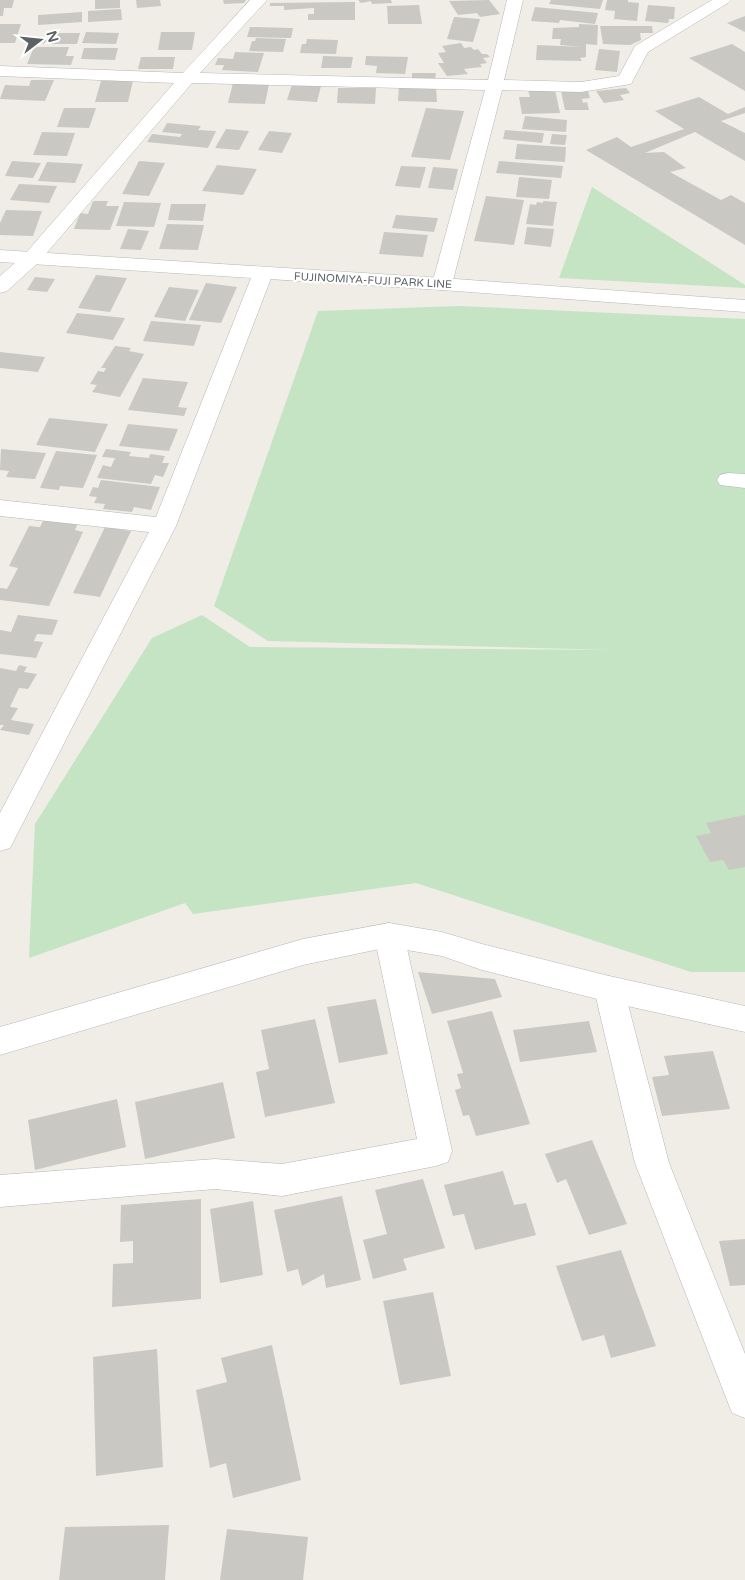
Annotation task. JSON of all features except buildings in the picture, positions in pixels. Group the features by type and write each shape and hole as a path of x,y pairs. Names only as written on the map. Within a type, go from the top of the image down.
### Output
{"street":[{"path":"0,287 32,258 187,78 259,0"},
{"path":"442,284 495,86 515,0"},
{"path":"0,71 187,78 581,87 625,80 641,49 723,0"},
{"name":"FUJINOMIYA-FUJI PARK LINE","path":"0,256 442,284 745,306"},
{"path":"0,840 164,526 263,273"},
{"path":"0,508 164,526"},
{"path":"0,1191 215,1174 282,1180 436,1151 389,934"},
{"path":"0,1041 303,952 389,934 442,944 608,989 745,1019"},
{"path":"608,989 652,1162 745,1400"}],"green space":[{"path":"592,187 745,285 745,288 559,278"},
{"path":"458,306 745,319 745,972 691,972 416,883 193,914 185,903 29,958 35,824 152,638 202,615 250,647 612,650 268,641 214,606 318,311"}]}
